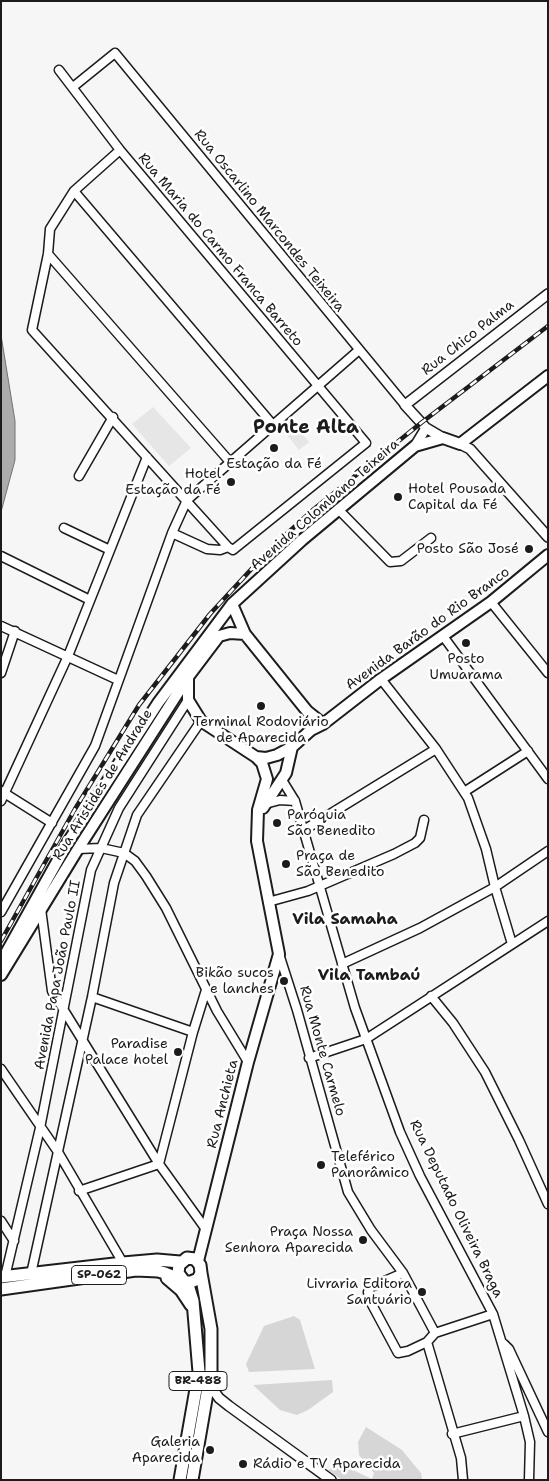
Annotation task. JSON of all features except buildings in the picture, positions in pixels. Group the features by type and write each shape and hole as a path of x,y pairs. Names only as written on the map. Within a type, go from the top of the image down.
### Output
{"main road":[{"path":"442,438 466,444 547,379"},
{"name":"Avenida Colombano Teixeira","path":"232,604 302,540 415,446 442,438"},
{"name":"Avenida Barão do Rio Branco","path":"323,724 380,679 491,602 548,555"},
{"path":"232,604 245,634 307,711 323,724 311,730 292,747 261,757"},
{"name":"Rua Aristides de Andrade","path":"1,962 68,842 158,703 232,604"},
{"name":"Rua Aristides de Andrade","path":"1,975 78,849 188,677 219,636 230,633 245,634"},
{"path":"188,677 188,700 201,721 261,757 270,772 282,780"},
{"path":"307,711 311,730"},
{"path":"258,816 286,772 292,747"},
{"name":"Rua Monte Carmelo","path":"261,757 267,779 258,816 257,841 279,954"},
{"name":"Rua Anchieta","path":"198,1261 248,1062 279,954"},
{"name":"SP-062","path":"1,1289 35,1277 123,1263 158,1260 180,1262 187,1258 198,1261"},
{"path":"198,1261 211,1329 209,1384"},
{"path":"180,1262 178,1273 186,1282 198,1279 201,1273"},
{"path":"136,1270 169,1280 181,1290 194,1312"},
{"name":"SP-062","path":"3,1277 35,1277 136,1270 158,1271 186,1282"},
{"name":"BR-488","path":"186,1282 194,1312 199,1372 187,1474"},
{"name":"BR-488","path":"187,1474 209,1384"}],"street":[{"name":"Rua Oscarlino Marcondes Teixeira","path":"74,87 115,53 405,405"},
{"name":"Rua Maria do Carmo Franca Barreto","path":"59,70 74,87 120,150 366,443 233,550 228,547"},
{"path":"120,150 74,191 50,228 48,254 32,330 113,417 228,547 220,550 207,549 172,533"},
{"path":"74,191 273,425"},
{"path":"48,254 230,462"},
{"name":"Rua Chico Palma","path":"405,405 548,294"},
{"path":"1,912 95,746 172,533 187,500 359,350"},
{"path":"405,405 426,428 442,438"},
{"path":"79,476 113,417"},
{"path":"415,446 426,428"},
{"path":"466,444 548,536"},
{"path":"1,801 68,656 147,457"},
{"path":"338,509 390,562 401,561 431,538"},
{"path":"64,528 110,550"},
{"path":"1,556 90,600"},
{"path":"491,602 548,673"},
{"path":"1,626 118,680"},
{"path":"1,673 15,631"},
{"path":"444,636 548,779"},
{"path":"380,679 436,749 464,792 476,818 494,887 512,944"},
{"name":"Avenida Papa João Paulo II","path":"3,1277 14,1241 40,1128 91,870 119,808 188,700"},
{"path":"35,1277 58,1152 92,997 114,883 137,815 201,721"},
{"path":"304,830 436,749"},
{"path":"464,792 528,751"},
{"name":"Rua Deputado Oliveira Braga","path":"282,780 295,801 318,886 366,1039 408,1150 493,1314 503,1343"},
{"path":"4,792 52,823"},
{"path":"265,804 280,800 295,801"},
{"path":"268,902 318,886 394,854 415,843 420,838 424,820"},
{"path":"78,849 101,848 124,853 146,876 166,908 206,990 248,1062"},
{"path":"342,964 420,928 494,887 548,851"},
{"path":"41,909 52,991 63,1012 159,1164 205,1228"},
{"path":"309,1058 366,1039 548,920"},
{"name":"Rua Monte Carmelo","path":"279,954 297,1010 348,1192 371,1230 402,1273 435,1334"},
{"path":"159,1164 193,1032 206,990"},
{"path":"431,996 457,1028 485,1072 548,1204"},
{"path":"92,997 193,1032"},
{"path":"1,1069 58,1152 79,1191 123,1263"},
{"path":"79,1191 159,1164"},
{"path":"1,1221 14,1241"},
{"path":"402,1273 371,1287 368,1292 369,1299 398,1353 408,1351 427,1342 435,1334 493,1314"},
{"path":"427,1342 452,1434 461,1458 463,1480"},
{"path":"503,1343 530,1442 529,1480"},
{"path":"503,1343 509,1349 548,1432"},
{"path":"209,1384 219,1398 229,1406 331,1480"},
{"path":"452,1434 524,1416"}],"shaded area":[{"path":"1,335 15,421 15,460 1,512"},
{"path":"153,407 191,448 169,466 132,424"},
{"path":"289,417 309,442 299,450 279,425"},
{"path":"294,1316 300,1320 315,1369 249,1372 246,1364 264,1326"},
{"path":"332,1380 333,1392 308,1410 297,1415 280,1410 253,1385"},
{"path":"366,1427 402,1450 421,1473 422,1480 342,1480 328,1470 342,1465 372,1479 374,1473 359,1455 358,1442"}],"railway":[{"path":"1,941 75,809 139,705 210,614 269,550 314,509 421,423 548,326"}],"place":[{"name":"Estação da Fé","path":"274,448"},
{"name":"Hotel Estação da Fé","path":"231,482"},
{"name":"Hotel Pousada Capital da Fé","path":"398,497"},
{"name":"Posto São José","path":"529,549"},
{"name":"Posto Umuarama","path":"466,643"},
{"name":"Terminal Rodoviário de Aparecida","path":"261,706"},
{"name":"Paróquia São Benedito","path":"277,823"},
{"name":"Praça de São Benedito","path":"286,864"},
{"name":"Bikão sucos e lanches","path":"284,981"},
{"name":"Paradise Palace hotel","path":"178,1052"},
{"name":"Teleférico Panorâmico","path":"321,1165"},
{"name":"Praça Nossa Senhora Aparecida","path":"363,1240"},
{"name":"Livraria Editora Santuário","path":"422,1292"},
{"name":"Galeria Aparecida","path":"210,1450"},
{"name":"Rádio e TV Aparecida","path":"243,1464"}],"district":[{"name":"Ponte Alta","path":"306,428"},
{"name":"Vila Samaha","path":"345,920"},
{"name":"Vila Tambaú","path":"369,976"}]}
